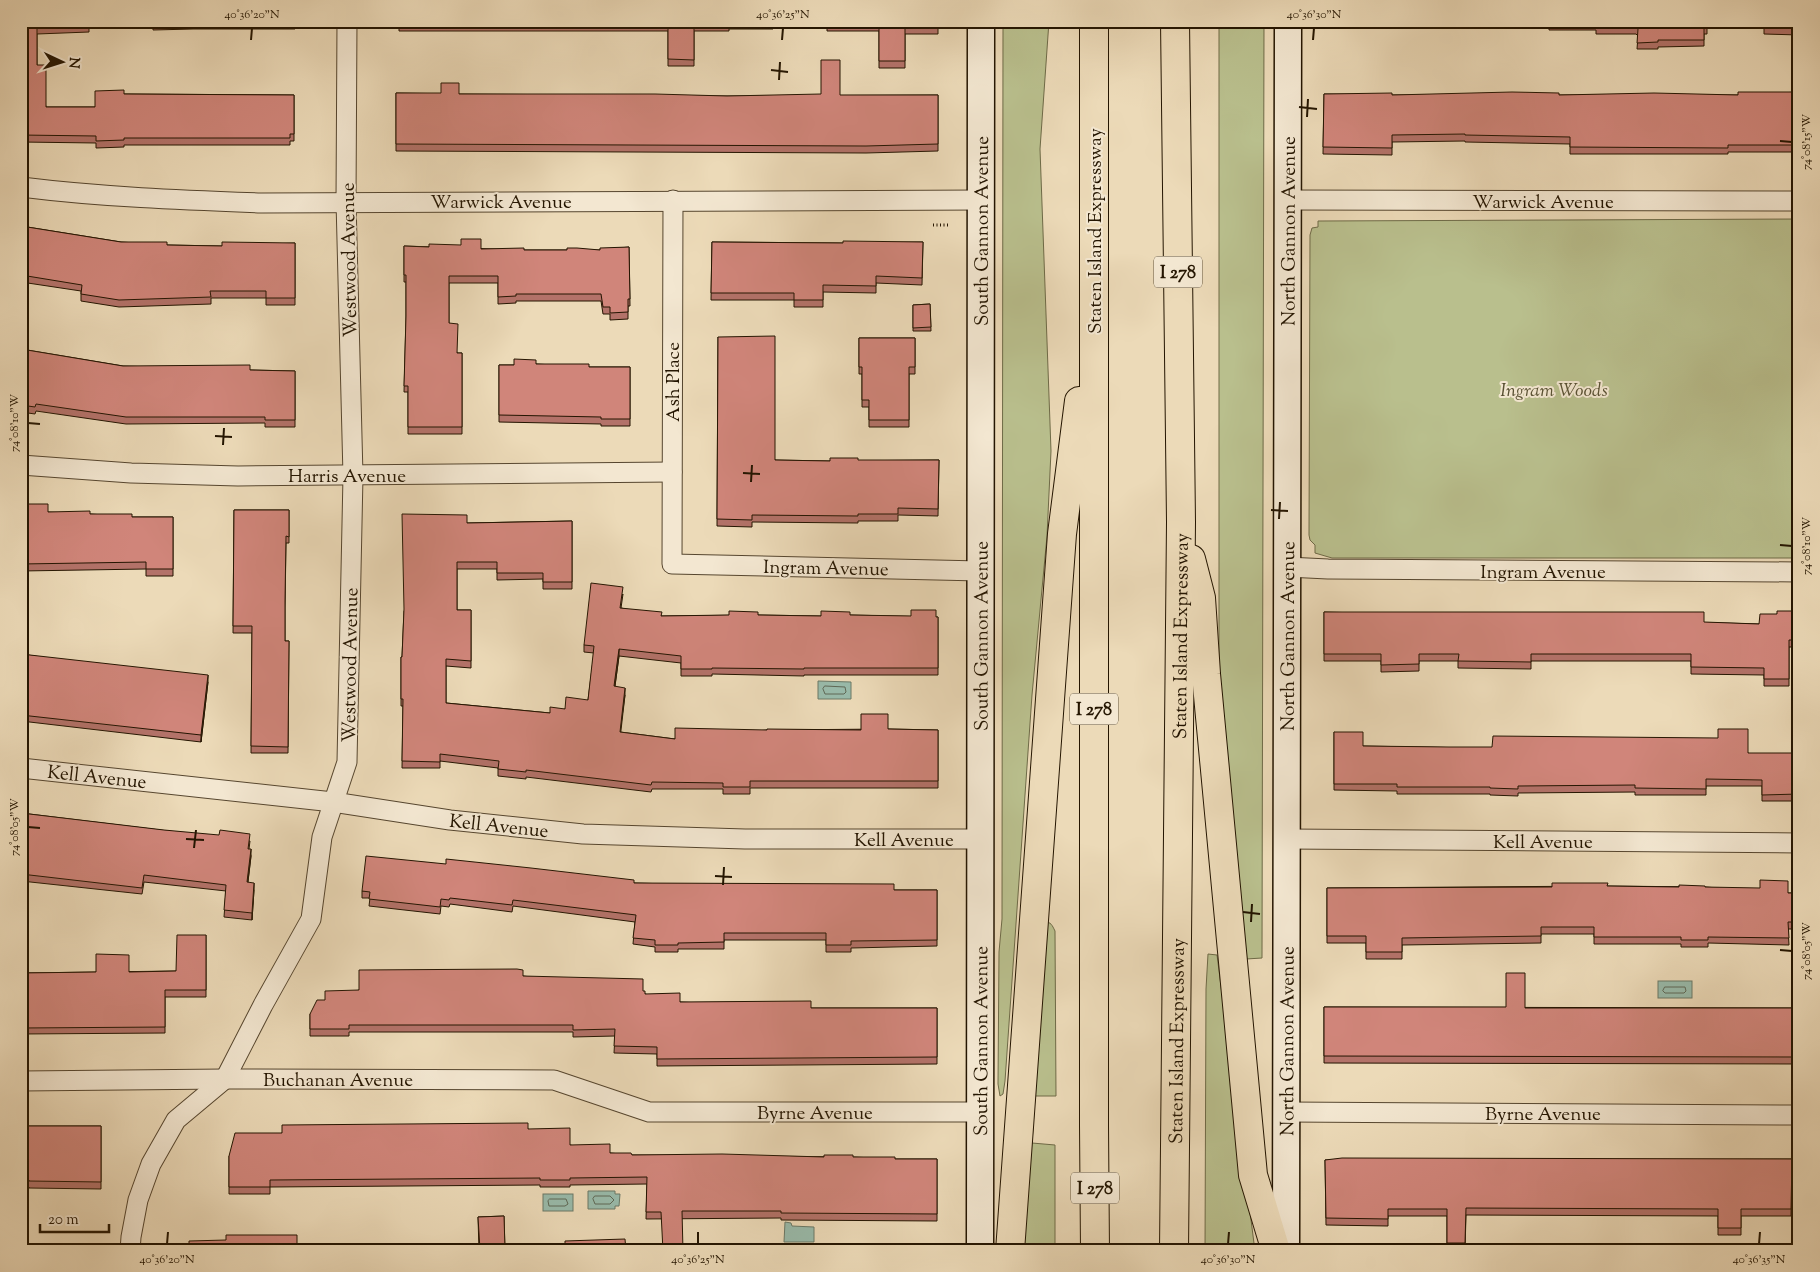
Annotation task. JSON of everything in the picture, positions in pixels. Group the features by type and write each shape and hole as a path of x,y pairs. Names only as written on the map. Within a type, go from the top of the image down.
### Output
{"highway":[{"name":"Staten Island Expressway","path":"1094,21 1095,1251"},
{"name":"Staten Island Expressway","path":"1174,1251 1181,522 1175,21"},
{"path":"1010,1251 1062,534 1094,292"},
{"path":"1181,522 1200,598 1207,691 1253,1176 1276,1251"}],"main road":[{"name":"South Gannon Avenue","path":"980,1251 981,21"},
{"name":"North Gannon Avenue","path":"1286,1251 1288,21"}],"street":[{"name":"Westwood Avenue","path":"130,1251 138,1200 151,1164 176,1120 225,1079 263,1005 311,919 322,837 347,762 352,476 346,202 347,21"},
{"name":"Warwick Avenue","path":"21,187 73,194 262,203 981,200"},
{"name":"Ash Place","path":"672,564 673,200"},
{"name":"Warwick Avenue","path":"1288,200 1799,201"},
{"name":"Harris Avenue","path":"21,464 132,473 238,476 672,472"},
{"name":"Ingram Avenue","path":"672,564 980,571"},
{"name":"Ingram Avenue","path":"1288,567 1338,569 1799,572"},
{"name":"Kell Avenue","path":"21,768 333,802 450,820 583,834 745,839 980,839"},
{"name":"Kell Avenue","path":"1287,839 1799,843"},
{"name":"Buchanan Avenue","path":"21,1081 225,1079 554,1080 649,1112"},
{"name":"Byrne Avenue","path":"649,1112 980,1112"},
{"name":"Byrne Avenue","path":"1287,1112 1799,1115"}],"path":[{"path":"933,225 950,225"}],"green space":[{"path":"1003,21 1049,21 1040,149 1051,451 1047,536 1032,695 1005,1081 1003,1094 1000,1096 998,1084 999,952 1002,919"},
{"path":"1219,21 1264,21 1262,958 1246,959 1219,701"},
{"name":"Ingram Woods","path":"1799,219 1799,558 1332,558 1315,553 1315,545 1310,540 1309,535 1310,235 1312,228 1318,227 1318,221"},
{"path":"1045,922 1051,924 1055,931 1056,1096 1035,1096 1032,1143 1055,1145 1055,1251 1018,1251"},
{"path":"1208,954 1217,955 1255,1251 1205,1251 1206,989"}],"water":[{"path":"818,681 851,682 851,699 818,699"},
{"path":"1658,981 1692,981 1692,998 1658,998"},
{"path":"588,1191 615,1191 615,1194 620,1194 619,1206 615,1206 615,1209 588,1209"},
{"path":"543,1194 573,1194 573,1211 543,1211"},
{"path":"785,1222 791,1223 792,1226 814,1227 814,1242 784,1242"}],"building":[{"path":"21,21 89,21 89,25 37,27 37,65 46,65 46,107 95,107 95,91 124,90 124,94 294,95 294,134 290,134 290,138 124,138 124,140 96,141 96,136 21,135"},
{"path":"153,21 295,21 295,23 153,23"},
{"path":"399,21 773,22 694,24 694,60 668,59 668,24 399,25"},
{"path":"827,21 938,21 938,28 905,27 905,61 879,61 879,25 827,25"},
{"path":"1549,21 1707,21 1707,27 1704,27 1704,40 1658,40 1658,42 1637,43 1638,29 1636,27 1596,27 1596,23 1549,23"},
{"path":"1764,21 1799,21 1799,28 1764,27"},
{"path":"821,60 840,60 840,95 938,95 938,144 866,146 396,144 396,93 441,93 441,83 459,83 459,94 727,96 821,94"},
{"path":"1512,92 1559,93 1559,95 1654,93 1738,95 1738,92 1799,92 1799,145 1728,145 1728,148 1570,147 1570,137 1465,134 1392,135 1392,148 1323,147 1324,94 1392,93 1392,95"},
{"path":"21,226 121,242 167,242 167,245 222,246 222,242 295,243 295,298 266,298 266,291 210,291 211,297 119,300 81,294 82,285 21,275"},
{"path":"461,239 481,239 481,249 567,250 567,248 577,248 600,250 600,248 629,247 630,299 628,299 628,312 610,313 610,307 603,307 601,294 516,294 516,296 498,297 498,276 449,276 449,323 458,324 457,353 462,353 462,427 408,427 408,386 404,386 406,275 404,275 404,246 429,247 429,244 461,245"},
{"path":"843,241 923,242 922,278 876,276 876,286 823,285 823,300 794,300 794,293 711,293 712,242 843,243"},
{"path":"930,304 931,327 913,328 913,305"},
{"path":"775,336 775,460 830,461 830,458 858,458 858,460 939,460 938,509 898,508 898,514 858,514 858,516 752,515 752,520 717,519 718,337"},
{"path":"859,338 915,338 915,367 909,367 909,420 869,420 869,400 862,400 862,367 859,367"},
{"path":"21,349 123,366 250,365 250,370 295,371 295,420 265,420 265,417 126,417 36,404 35,407 21,405"},
{"path":"514,359 536,360 536,364 589,364 589,367 630,367 630,419 499,415 499,365 514,365"},
{"path":"21,504 48,504 48,512 90,511 90,514 132,514 132,517 173,517 173,569 146,569 146,562 21,564"},
{"path":"234,510 289,510 289,537 286,536 285,601 285,641 289,641 288,747 251,746 252,626 233,626"},
{"path":"402,514 467,515 467,523 572,521 572,582 543,582 543,573 497,573 497,562 457,562 457,610 471,610 471,661 446,659 446,703 550,713 550,707 565,709 566,697 588,700 594,646 584,645 591,583 623,587 620,608 662,612 661,616 729,615 729,611 758,612 758,615 821,616 821,611 850,612 850,615 911,616 911,610 936,610 936,617 938,617 938,668 681,669 681,656 619,649 614,686 625,688 620,732 675,739 675,728 861,730 861,714 888,714 888,729 938,730 938,781 750,781 750,787 723,787 723,783 652,782 651,785 526,770 526,772 498,769 499,761 440,754 440,762 402,761 403,699 401,699 401,657 404,609"},
{"path":"1777,611 1799,611 1799,640 1789,640 1789,679 1764,679 1764,668 1691,667 1691,654 1531,654 1531,662 1458,661 1459,654 1419,654 1419,664 1381,665 1381,654 1324,654 1324,612 1704,612 1704,622 1759,624 1760,614 1777,614"},
{"path":"21,654 208,675 201,735 21,715"},
{"path":"1718,729 1748,729 1748,753 1793,753 1793,767 1799,767 1799,794 1762,795 1762,780 1706,779 1706,789 1635,788 1635,785 1518,786 1518,789 1490,787 1397,787 1397,784 1334,784 1334,732 1363,732 1363,746 1492,747 1493,736 1718,738"},
{"path":"21,813 164,830 219,835 220,830 250,834 248,849 251,849 247,882 254,883 252,913 224,910 226,885 144,875 142,888 21,874"},
{"path":"366,856 446,864 446,859 634,880 634,883 894,884 894,890 937,890 937,940 851,941 851,945 826,945 826,933 724,933 724,942 655,945 655,940 633,938 636,915 513,900 512,905 450,898 449,900 441,899 440,907 369,899 370,892 362,891"},
{"path":"1760,880 1788,881 1788,893 1799,893 1799,922 1788,922 1789,938 1708,937 1708,940 1681,940 1681,937 1594,937 1594,927 1541,927 1541,936 1402,938 1402,952 1366,952 1366,936 1327,936 1327,888 1552,887 1552,883 1608,883 1607,886 1679,887 1679,885 1760,888"},
{"path":"177,935 206,935 206,990 165,990 165,1027 21,1028 21,973 96,972 96,954 129,955 129,972 176,971"},
{"path":"359,970 523,970 523,976 643,979 643,991 645,991 645,994 680,993 680,1002 811,1001 811,1008 937,1008 937,1057 657,1059 657,1047 614,1046 615,1029 573,1030 573,1025 349,1025 349,1029 310,1029 310,1014 317,1000 325,1000 325,991 359,990"},
{"path":"1506,973 1525,973 1525,1008 1799,1008 1799,1057 1324,1056 1324,1007 1506,1007"},
{"path":"528,1123 528,1129 570,1128 570,1145 610,1144 610,1153 631,1153 632,1155 722,1154 824,1157 824,1155 853,1155 853,1157 895,1157 895,1159 937,1159 937,1214 682,1211 683,1251 663,1251 661,1212 646,1212 647,1177 570,1178 570,1180 540,1180 540,1178 270,1180 270,1187 229,1187 229,1156 235,1133 282,1133 282,1125"},
{"path":"21,1126 101,1126 101,1182 21,1180"},
{"path":"1342,1158 1792,1159 1791,1209 1741,1209 1741,1228 1718,1228 1718,1209 1466,1208 1465,1243 1447,1243 1447,1209 1388,1209 1388,1219 1326,1218 1325,1160"},
{"path":"504,1216 505,1249 480,1250 478,1217"},
{"path":"226,1235 297,1235 297,1251 189,1251 189,1241 226,1240"},
{"path":"625,1239 626,1251 537,1251 537,1248 565,1248 565,1241"},
{"path":"85,1246 85,1251 21,1251 21,1247"},
{"path":"1788,1247 1799,1247 1799,1251 1788,1251"}]}
